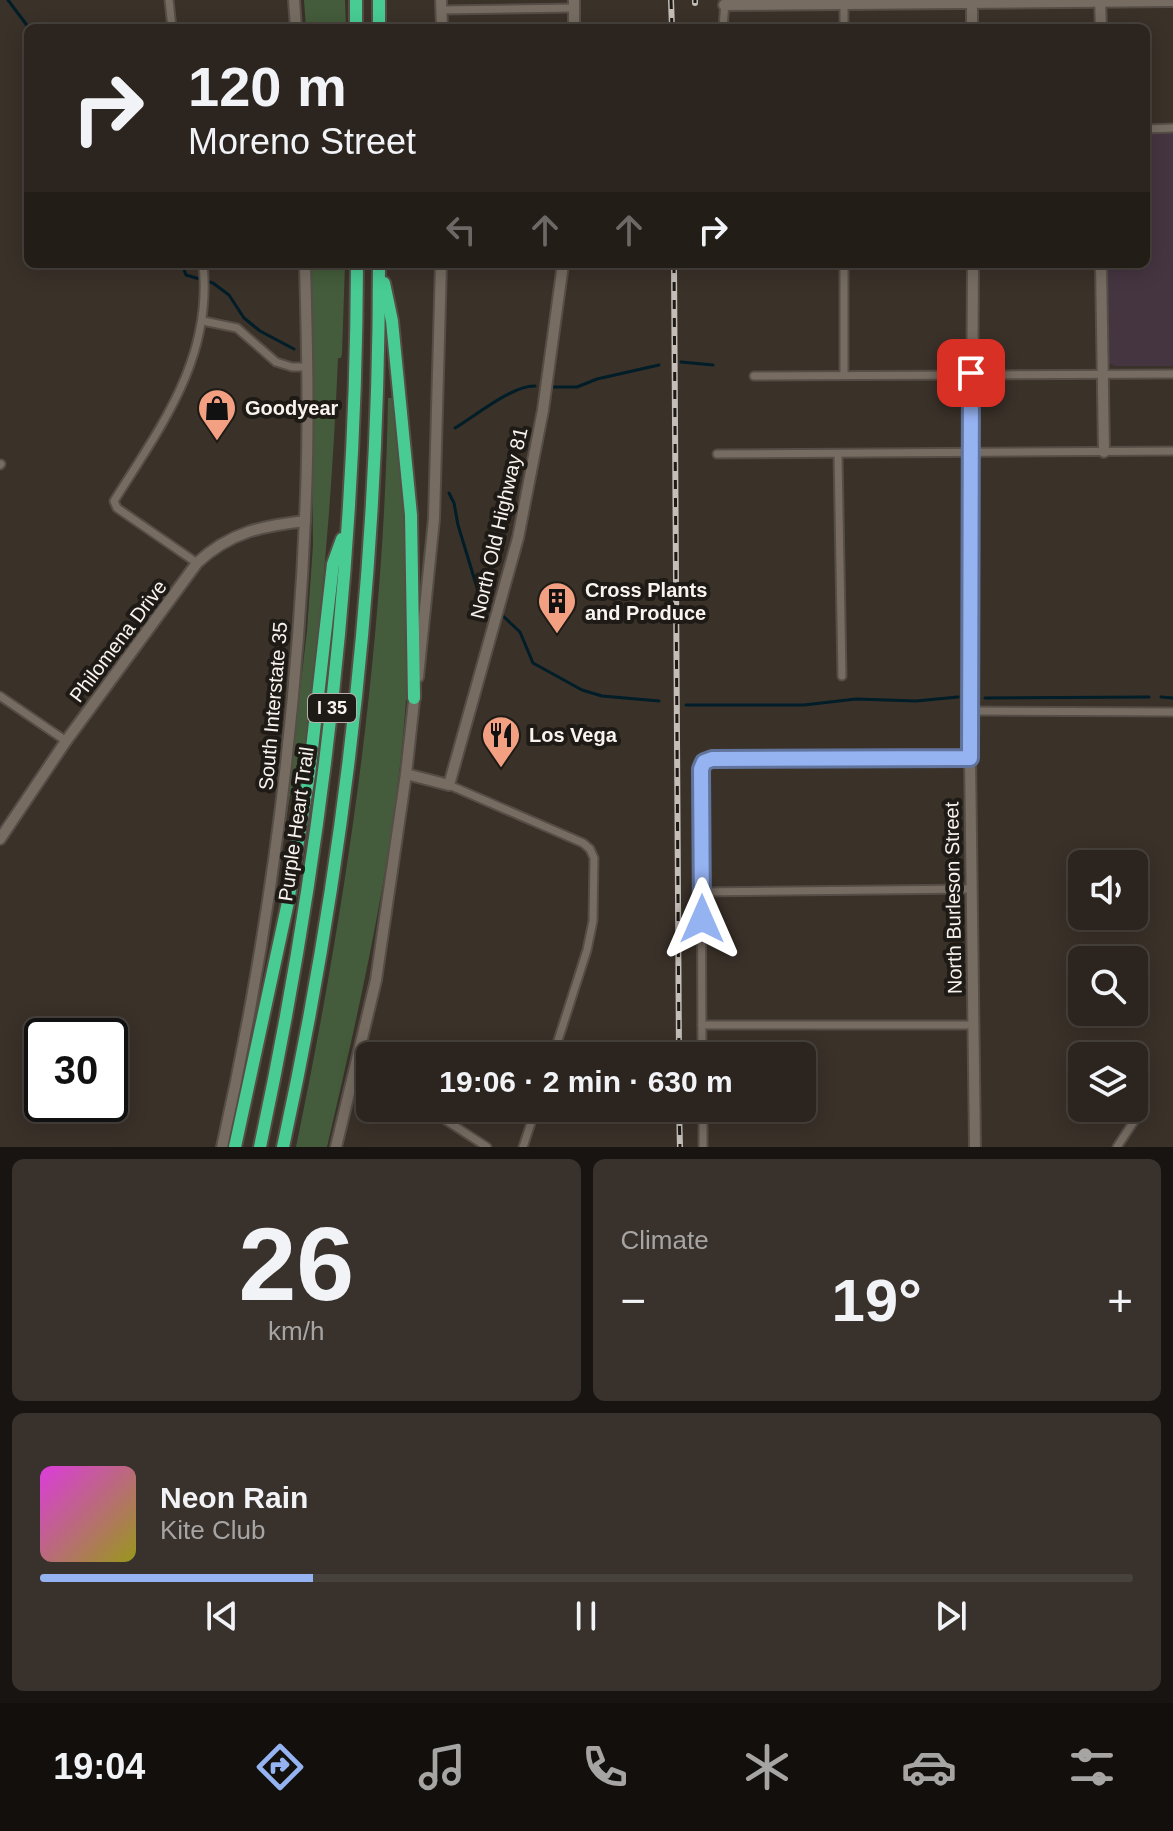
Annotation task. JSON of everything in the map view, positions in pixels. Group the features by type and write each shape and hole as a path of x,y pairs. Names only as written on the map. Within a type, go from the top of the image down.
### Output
{"highway":[{"path":"356,0 356,24"},
{"path":"379,0 379,24"},
{"name":"Purple Heart Trail","path":"260,1147 294,973 318,823 334,688 355,398 357,268"},
{"name":"I 35","path":"283,1147 329,899 354,711 374,458 380,268"},
{"path":"381,268 392,321 411,515 414,698"},
{"path":"235,1147 288,902 309,775 333,564 348,521"}],"street":[{"path":"169,0 172,24"},
{"path":"294,0 296,24"},
{"path":"972,1 972,24"},
{"path":"1100,1 1101,24"},
{"path":"723,24 725,2 1173,1"},
{"path":"844,2 844,24"},
{"path":"442,5 574,4"},
{"path":"1150,129 1173,128"},
{"path":"197,563 117,508 114,501 171,409 189,373 203,321 203,268"},
{"name":"South Interstate 35","path":"222,1147 252,996 284,793 294,697 305,521 305,268"},
{"path":"361,1042 376,980 422,647 434,519 441,268"},
{"name":"North Old Highway 81","path":"449,785 518,538 543,410 562,268"},
{"path":"844,268 844,375"},
{"name":"North Burleson Street","path":"973,268 970,758 975,1147"},
{"path":"1101,268 1104,452"},
{"path":"203,321 237,328 276,362 307,367"},
{"path":"754,376 1173,374"},
{"path":"717,454 1173,451"},
{"path":"838,455 842,676"},
{"name":"Philomena Drive","path":"0,839 66,741 197,563 213,547 248,530 305,521"},
{"path":"0,696 66,741"},
{"path":"972,711 1173,712"},
{"path":"702,1042 701,769 704,762 712,759 970,758"},
{"path":"406,774 449,785 583,843 590,849 594,858 593,921 587,950 557,1042"},
{"path":"702,892 971,889"},
{"path":"702,1025 973,1025"},
{"path":"336,1147 356,1061"},
{"path":"449,1122 487,1147"},
{"path":"523,1147 531,1122"},
{"path":"703,1122 703,1147"},
{"path":"1117,1147 1133,1122"}],"shaded area":[{"path":"1173,131 1173,366 1115,366 1109,363 1107,268 1150,268 1150,132"}],"green space":[{"path":"304,0 345,0 346,24 306,24"},
{"path":"310,268 345,268 342,354 338,358 324,576 299,793 290,795 256,1011 259,1013 237,1117 234,1117 281,850 307,631 313,545"},
{"path":"388,398 394,398 398,431 408,597 408,664 398,786 379,907 327,1147 296,1147 331,961 360,774 379,586"}],"waterway":[{"path":"8,0 26,24"},
{"path":"183,268 186,275 213,283 229,295 244,318 260,331 294,349"},
{"path":"681,362 713,365"},
{"path":"552,387 577,387 597,379 659,365"},
{"path":"455,428 516,390 535,386"},
{"path":"449,493 482,604 489,610"},
{"path":"503,616 520,632 533,663 582,690 602,696 659,701"},
{"path":"686,705 804,705 856,699 916,701 958,697"},
{"path":"985,698 1149,697"},
{"path":"1161,697 1173,698"}],"railway":[{"path":"671,0 672,24"},
{"path":"674,268 679,1042"},
{"path":"679,1122 680,1147"}],"place":[{"name":"Goodyear","path":"217,442"},
{"name":"Cross Plants and Produce","path":"557,635"},
{"name":"Los Vega","path":"501,769"}],"route":[{"path":"702,919 701,769 704,762 712,759 970,758 971,373"}]}
